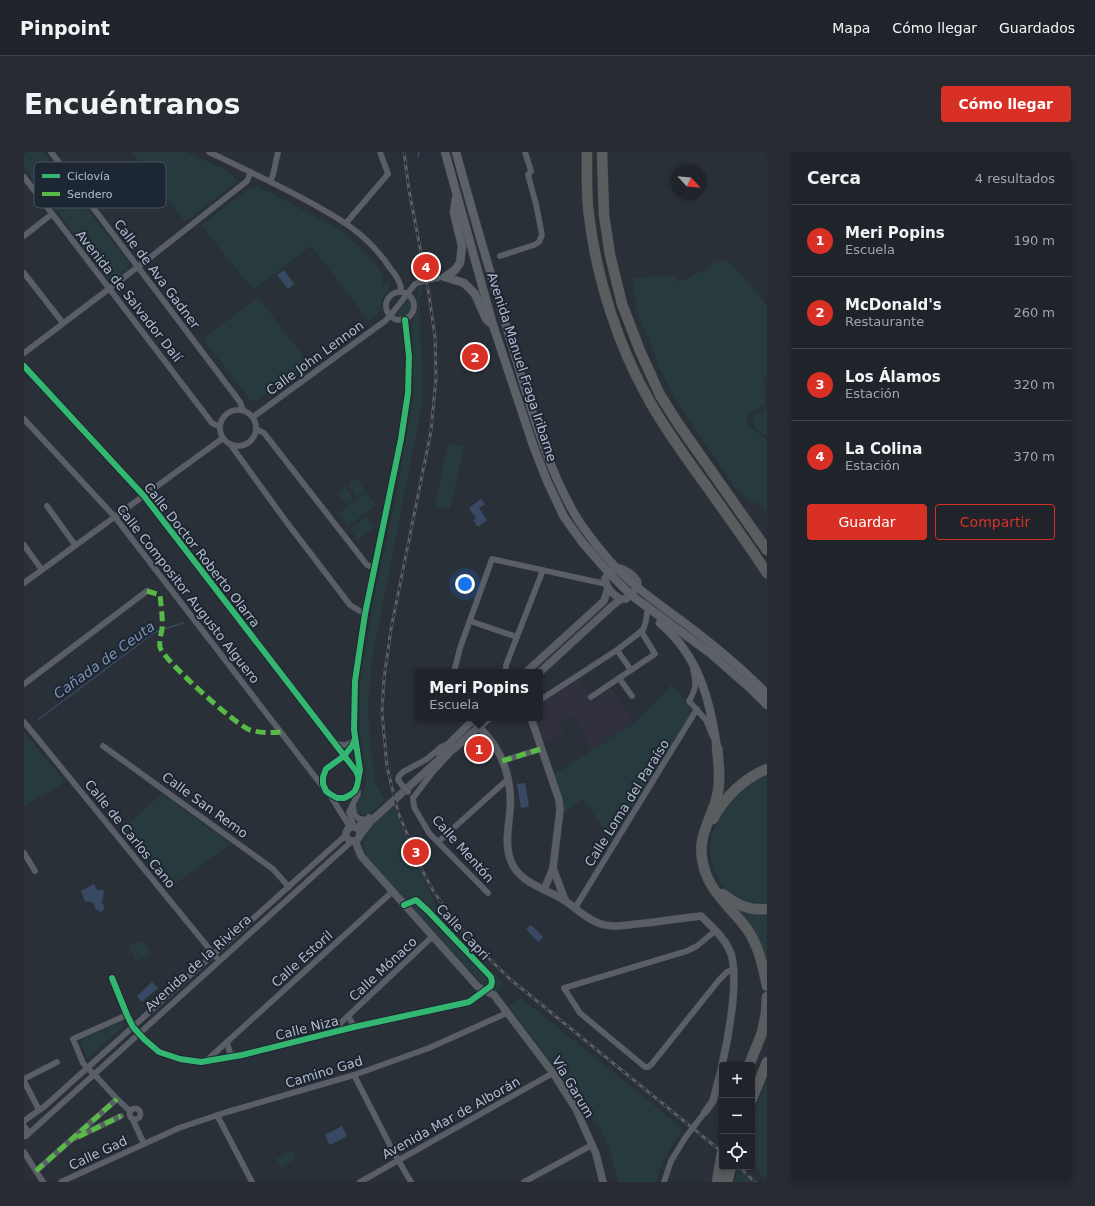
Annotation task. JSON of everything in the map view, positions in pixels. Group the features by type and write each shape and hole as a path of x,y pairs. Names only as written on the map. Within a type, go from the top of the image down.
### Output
{"highway":[{"path":"587,152 589,215 597,264 611,314 629,359 650,402 685,457 767,573"},
{"path":"602,152 604,215 610,255 622,304 640,351 660,395 679,425 767,550"},
{"path":"717,748 720,768 719,783 716,800 702,836 703,865 710,886 748,930 762,961 767,986"},
{"path":"702,845 715,815 723,803 735,790 749,779 767,769"},
{"path":"708,878 722,893 740,906 767,909"},
{"path":"750,1062 762,1033 766,1013 767,997"},
{"path":"754,1062 767,1031"},
{"path":"752,1098 767,1062"},
{"path":"717,1182 719,1170"},
{"path":"727,1182 730,1170"}],"main road":[{"name":"Avenida Manuel Fraga Iribarne","path":"445,152 493,325 546,480 564,517 582,542 601,564 607,581 631,595"},
{"name":"Avenida Manuel Fraga Iribarne","path":"456,152 484,252 538,428 566,497 574,513 589,536 608,559 638,585"},
{"path":"456,194 454,213 462,246 460,275 475,294 486,319 493,325"},
{"path":"442,277 456,270 460,263"},
{"path":"442,277 464,282"},
{"path":"638,585 678,619 736,664 767,694"},
{"path":"631,595 710,653 746,684 767,705"},
{"path":"640,602 647,612 670,632 690,658 701,678 713,717 717,748"}],"street":[{"name":"Calle de Ava Gadner","path":"51,152 59,162"},
{"path":"209,152 270,181 346,223 360,233 383,257 396,277 401,287 401,292"},
{"path":"270,181 273,176 278,152"},
{"path":"346,223 388,174 380,152"},
{"path":"500,256 534,245 538,242 542,235 528,174 530,171 525,152"},
{"path":"24,354 247,181 251,172"},
{"name":"Avenida de Salvador Dalí","path":"24,177 34,190"},
{"name":"Avenida de Salvador Dalí","path":"47,208 212,423 220,427"},
{"name":"Calle de Ava Gadner","path":"93,208 237,398 243,410"},
{"path":"24,236 52,214"},
{"path":"24,273 62,324"},
{"name":"Calle John Lennon","path":"253,417 390,316 415,284 442,277"},
{"path":"401,292 408,294 413,301 414,310 412,314 405,320 397,320 390,316 386,309 387,301 393,294 401,292"},
{"path":"360,835 359,831 354,827 349,812 358,794 357,786 360,770 357,743 355,739 355,681 365,614 401,439 408,393 409,356 405,320"},
{"name":"Calle Doctor Roberto Olarra","path":"24,366 144,496 352,766"},
{"path":"230,444 242,446 252,440 256,425 253,417 243,410 232,411 223,417 220,427 223,438 230,444 285,520 350,605 365,614"},
{"name":"Calle Compositor Augusto Alguero","path":"24,419 115,517 354,827"},
{"path":"256,429 264,433 367,565 374,568"},
{"path":"24,583 223,438"},
{"path":"47,506 75,545"},
{"path":"24,544 42,570"},
{"path":"455,669 460,648 492,559 543,570 607,581"},
{"path":"529,669 600,605 606,597 607,581 619,568"},
{"path":"506,669 506,665 543,570"},
{"path":"607,581 616,597 621,600"},
{"path":"543,669 612,606 631,595 638,585"},
{"path":"24,684 147,591"},
{"path":"606,597 611,599 613,602 612,606"},
{"path":"543,698 617,650 643,630 647,612"},
{"path":"470,621 517,637"},
{"path":"591,697 654,654 641,631"},
{"path":"617,650 631,670"},
{"path":"690,658 696,683 695,691 689,700 706,720 717,748"},
{"path":"619,678 632,696"},
{"name":"Calle Loma del Paraíso","path":"575,908 697,709"},
{"path":"471,721 451,746 446,753 371,821 358,838 353,841 348,839 346,835 347,831 367,820 444,751 451,746 479,727 486,721"},
{"path":"474,721 496,748 502,761 510,792 507,840 509,855 513,867 522,877 533,885 565,900 598,923 616,926 701,916 724,940 730,950 734,970 733,996 727,1046 723,1062"},
{"path":"532,721 559,800 560,810 552,868 544,890"},
{"name":"Calle de Carlos Cano","path":"24,722 219,961"},
{"path":"334,743 341,746 348,745 355,739"},
{"path":"338,762 352,746 355,739"},
{"name":"Calle San Remo","path":"103,746 273,869 289,887"},
{"path":"451,746 448,756 432,773 413,798 398,780 399,776 403,772 428,759 441,747 451,746"},
{"path":"502,761 541,749"},
{"path":"357,786 350,795 344,798 337,798 328,792 323,784 323,777 326,769 332,764 338,762 346,763 352,766 358,776"},
{"path":"438,842 507,780"},
{"name":"Calle Mentón","path":"413,798 414,808 429,833 488,893"},
{"path":"354,803 354,814 359,819 367,820"},
{"name":"Avenida de la Riviera","path":"24,1121 39,1110 87,1068 346,835"},
{"name":"Avenida de la Riviera","path":"25,1137 353,841"},
{"name":"Calle Capri","path":"353,841 361,856 392,892 478,987 494,995 507,1013"},
{"path":"25,856 34,871"},
{"path":"552,868 565,900"},
{"name":"Calle Estoril","path":"205,1062 392,892"},
{"name":"Calle Capri","path":"404,905 416,900 491,977 491,986 484,990"},
{"path":"715,931 687,951 564,988 580,1013 645,1067 648,1067 651,1066 719,980 727,972 734,970"},
{"name":"Calle Mónaco","path":"329,1034 433,936"},
{"name":"Calle Niza","path":"112,978 127,1015 138,1034 159,1052 180,1059 205,1062 468,1002 484,990"},
{"name":"Vía Garum","path":"507,1013 553,1073 576,1109 596,1154 603,1182"},
{"name":"Camino Gad","path":"144,1144 179,1128 216,1115 354,1076 429,1048 507,1013"},
{"path":"127,1015 73,1039 83,1063 117,1100 130,1111"},
{"name":"Calle Mónaco","path":"349,1016 354,1028"},
{"path":"227,1042 228,1048 234,1056"},
{"path":"39,1110 24,1080 57,1062"},
{"name":"Avenida Mar de Alborán","path":"360,1182 553,1073"},
{"path":"354,1076 411,1182"},
{"path":"664,1182 671,1161 685,1138 713,1101 719,1077"},
{"path":"36,1171 117,1100"},
{"path":"130,1111 134,1109 140,1112 139,1118 133,1120"},
{"path":"130,1111 129,1116 133,1120 144,1144"},
{"path":"216,1115 252,1182"},
{"path":"73,1139 121,1116"},
{"path":"24,1126 27,1130 25,1137"},
{"name":"Calle Gad","path":"61,1182 144,1144"},
{"path":"524,1182 592,1145"},
{"path":"24,1152 42,1182"}],"shaded area":[{"path":"576,678 592,702 611,689 634,722 592,750 573,715 559,722 564,734 543,742 535,721 543,721 543,701"}],"green space":[{"path":"24,152 43,152 51,162 34,162 34,181 24,168"},
{"path":"132,152 187,152 231,173 237,182 185,222 166,197 166,162 140,162"},
{"path":"257,186 339,229 363,250 376,265 384,278 382,280 384,286 388,283 390,287 382,299 380,311 369,321 311,246 253,290 201,225 250,188"},
{"path":"55,208 86,208 123,255 125,254 129,263 128,269 114,280 106,278 101,273 103,271"},
{"path":"721,260 729,262 757,292 767,307 767,374 762,382 765,387 765,403 746,416 751,427 767,440 767,515 761,505 745,499 743,493 737,490 684,413 663,376 637,311 633,278 675,275 678,282 705,270 715,261"},
{"path":"421,286 423,296 419,296 423,398 372,660 368,710 371,753 376,784 385,800 370,814 360,814 357,811 356,806 367,783 360,732 359,690 374,598 393,510 414,393 412,325 418,306 416,298 418,289"},
{"path":"258,297 309,364 256,401 249,399 203,339"},
{"path":"410,298 411,309 409,312 406,315 395,317"},
{"path":"767,409 767,436 756,428 753,420 754,416"},
{"path":"448,443 464,447 450,509 435,506"},
{"path":"356,478 365,490 357,497 348,485"},
{"path":"345,487 354,499 346,505 337,493"},
{"path":"366,492 376,505 348,526 339,513"},
{"path":"366,517 374,528 358,540 350,529"},
{"path":"672,684 693,712 612,841 583,798 565,814 552,776 637,721"},
{"path":"24,732 65,782 25,806 24,804"},
{"path":"767,775 767,904 739,898 724,887 715,872 710,848 714,830 719,820 732,802 749,786"},
{"path":"162,794 231,844 172,886 123,828"},
{"path":"392,805 441,918 467,948 503,982 500,990 494,993 484,986 366,856 364,840 366,833 374,821"},
{"path":"736,908 753,914 767,914 767,959 757,934"},
{"path":"144,940 151,954 136,961 129,946"},
{"path":"520,997 683,1129 663,1161 657,1182 618,1182 609,1148 600,1128 509,1006"},
{"path":"122,1022 124,1026 87,1059 80,1040"},
{"path":"767,1080 767,1180 755,1168 755,1110"},
{"path":"293,1150 297,1158 281,1167 276,1159"},
{"path":"737,1170 738,1170 752,1182 735,1182"}],"water":[{"path":"284,270 294,284 288,289 277,275"},
{"path":"481,499 485,504 479,508 487,520 478,527 473,520 476,518 469,508"},
{"path":"525,783 529,807 521,808 517,784"},
{"path":"94,884 97,890 104,890 102,903 105,908 101,912 95,909 94,903 85,901 81,891"},
{"path":"531,925 543,937 538,942 526,929"},
{"path":"152,982 158,988 142,1002 137,996"},
{"path":"342,1126 347,1136 330,1145 325,1135"}],"waterway":[{"name":"Cañada de Ceuta","path":"418,157 419,152"},
{"name":"Cañada de Ceuta","path":"39,719 155,632 183,623"}],"railway":[{"path":"404,152 409,190 429,295 435,337 436,378 431,431 391,629 384,679 382,712 387,767 398,812 422,870 434,892 450,915 476,946 510,979 719,1150"},
{"path":"742,1170 755,1182"}],"marked path":[{"path":"147,591 160,595 162,621 160,647 164,654 186,678 231,717 250,730 269,733 281,732"},
{"path":"502,761 541,749"},
{"path":"36,1171 117,1099"},
{"path":"78,1137 121,1116"}],"cycle path":[{"path":"355,739 352,746 344,756 326,769 323,777 323,784 326,791 337,798 344,798 355,791 360,770 354,730 355,681 365,614 401,439 408,393 409,356 405,320"},
{"path":"24,366 144,496 356,771 358,776"},
{"path":"112,978 133,1027 144,1039 159,1052 180,1059 201,1062 242,1055 354,1027 469,1002 491,986 491,977 428,911 416,900 404,905"}],"place":[{"name":"La Colina","path":"426,267"},
{"name":"McDonald's","path":"475,357"},
{"name":"Meri Popins","path":"479,749"},
{"name":"Los Álamos","path":"416,852"}]}
